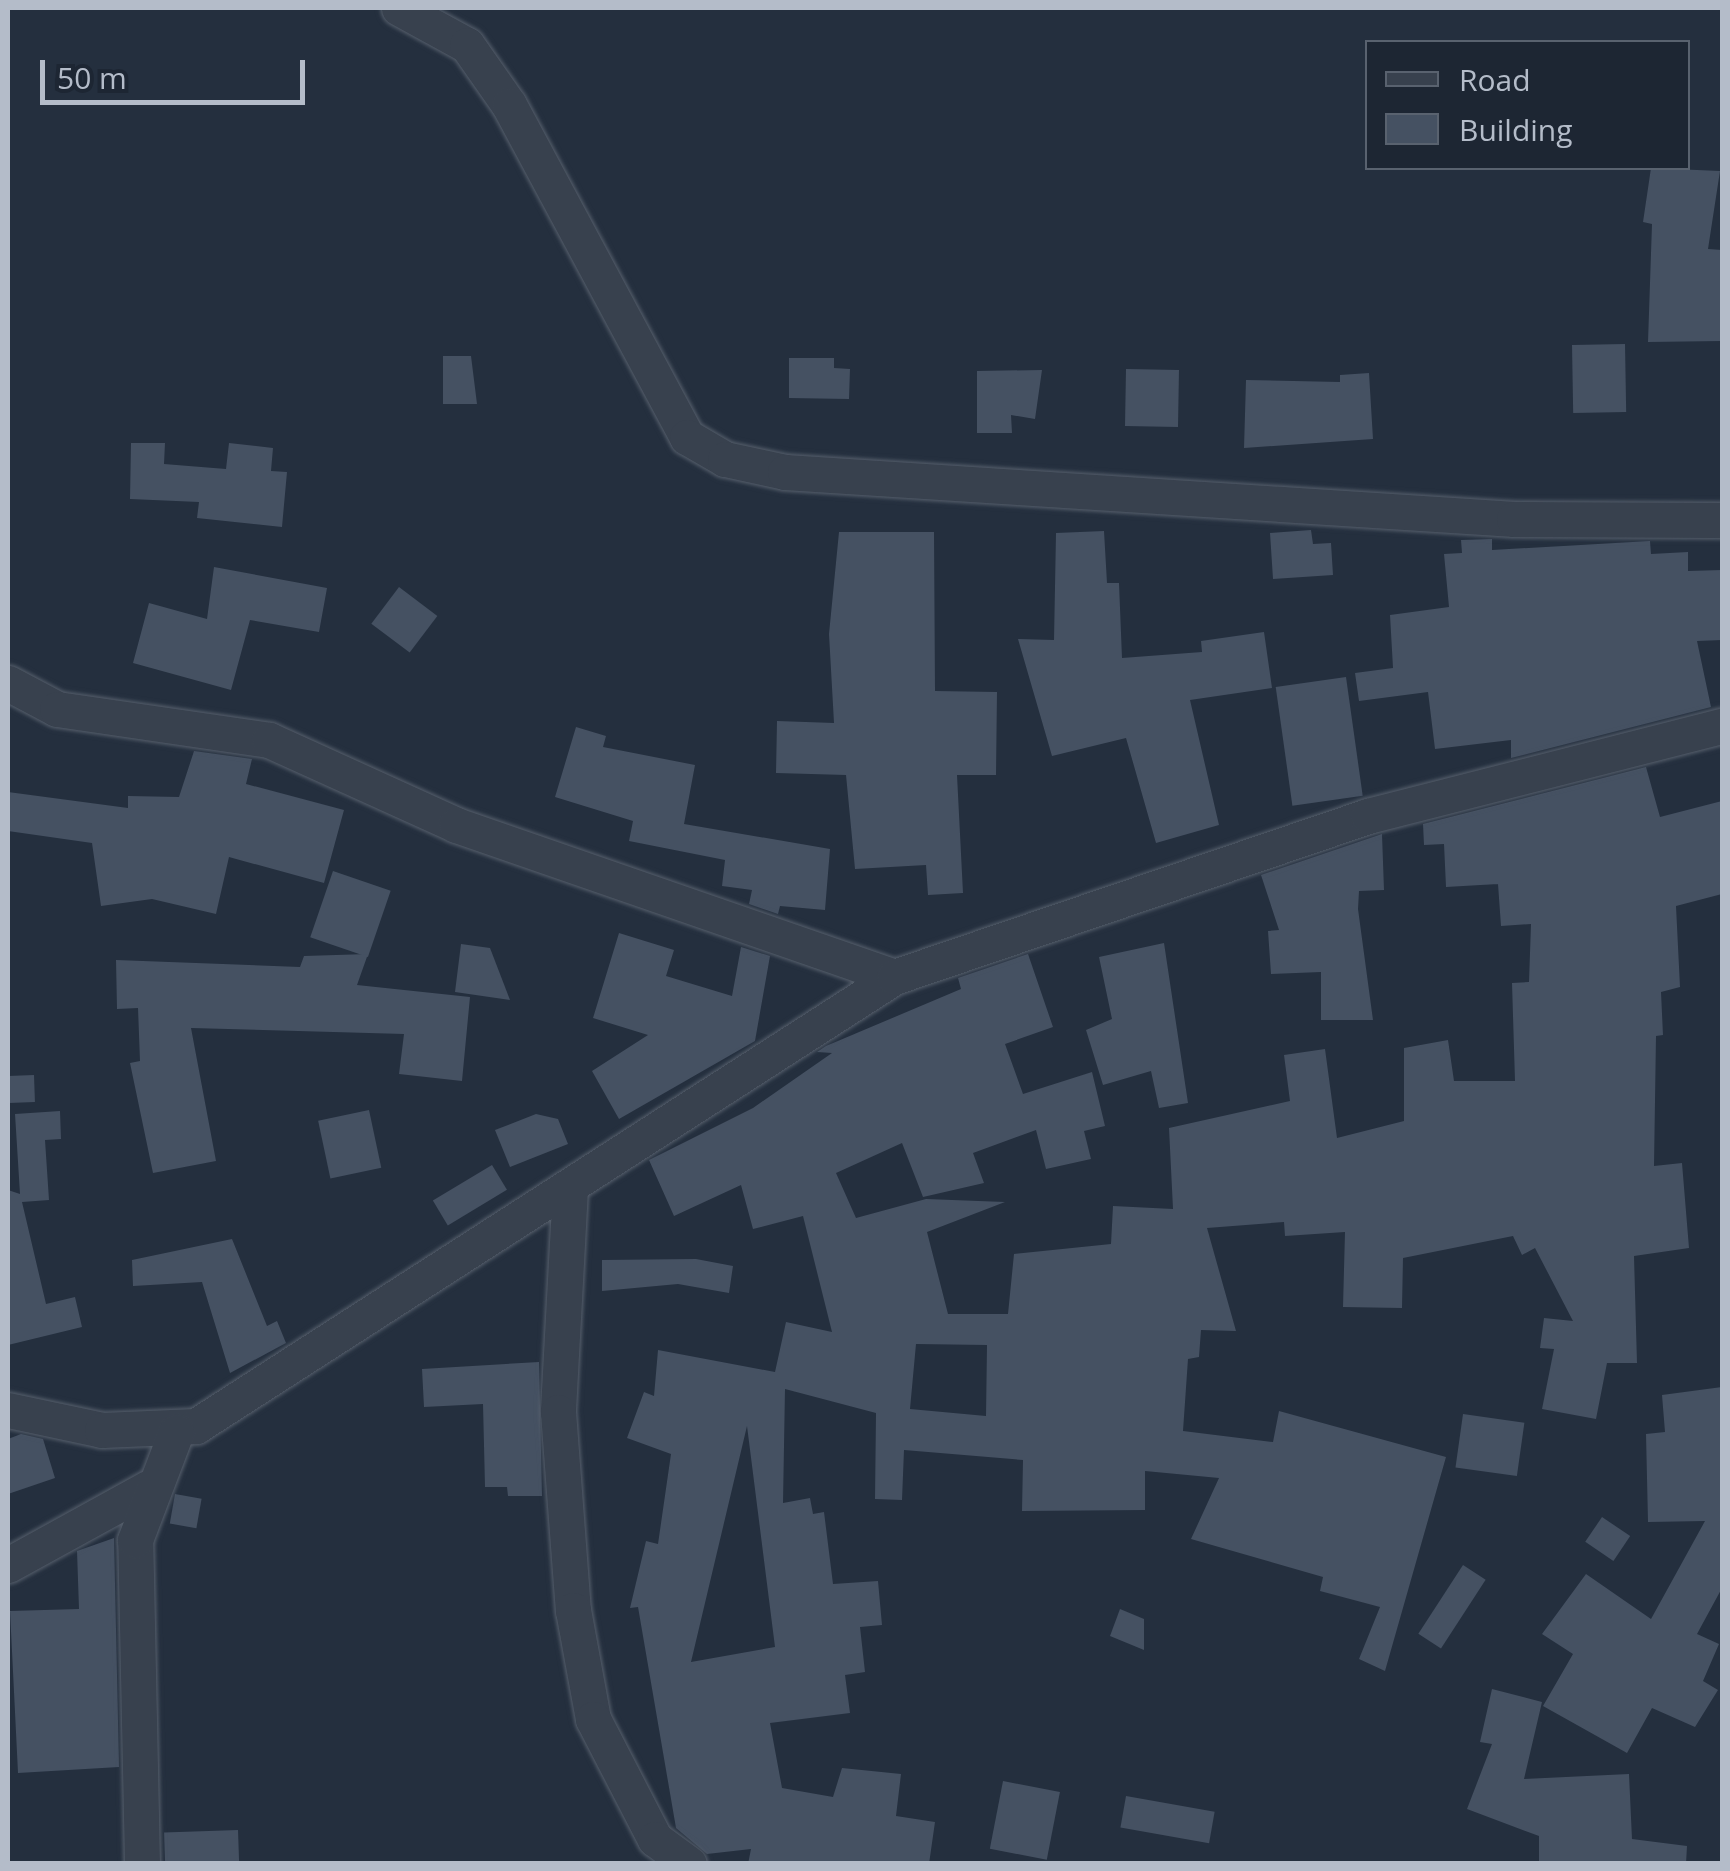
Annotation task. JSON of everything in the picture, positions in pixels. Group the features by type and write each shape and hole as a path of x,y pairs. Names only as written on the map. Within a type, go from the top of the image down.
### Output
{"street":[{"path":"399,8 467,45 509,104 686,437 724,459 785,472 1514,520 1722,520"},
{"path":"8,683 57,709 269,740 456,825 894,977"},
{"path":"8,1410 102,1430 176,1432 248,1398 894,977 1368,816 1722,726"},
{"path":"570,1188 558,1412 572,1610 593,1719 655,1839 690,1864"},
{"path":"142,1864 135,1540 148,1488 176,1432"},
{"path":"8,1565 148,1488"}],"building":[{"path":"1651,170 1720,171 1708,249 1722,250 1722,341 1648,342 1652,224 1643,222"},
{"path":"1625,344 1626,412 1573,413 1572,345"},
{"path":"443,356 471,356 477,404 443,404"},
{"path":"789,358 834,358 834,368 850,369 849,399 789,398"},
{"path":"1126,369 1179,370 1178,427 1125,426"},
{"path":"1042,370 1035,419 1011,415 1012,433 977,433 977,371"},
{"path":"1369,373 1373,439 1244,448 1246,380 1340,382 1340,375"},
{"path":"131,443 165,443 164,464 226,469 229,443 273,448 271,471 287,472 282,527 197,518 199,502 130,499"},
{"path":"1311,530 1313,544 1331,543 1333,575 1273,579 1270,533"},
{"path":"1104,531 1107,583 1119,583 1122,658 1202,652 1201,641 1264,632 1272,688 1190,700 1219,825 1156,843 1126,738 1052,756 1018,639 1054,640 1056,533"},
{"path":"839,532 934,532 935,691 997,692 996,775 957,775 963,893 928,895 926,865 855,869 846,775 776,773 777,721 834,723 829,634"},
{"path":"1492,539 1492,550 1650,541 1651,554 1688,552 1688,571 1722,570 1722,640 1697,641 1711,707 1511,758 1511,740 1435,749 1428,692 1359,701 1355,673 1393,668 1390,615 1449,607 1444,554 1462,553 1461,540"},
{"path":"214,567 327,588 319,632 250,620 231,690 133,663 149,603 207,619"},
{"path":"399,587 437,616 410,653 371,624"},
{"path":"1346,677 1363,796 1292,806 1276,687"},
{"path":"576,727 606,736 603,747 695,765 684,824 830,849 825,910 780,906 778,914 749,904 752,890 722,886 725,860 629,841 633,821 555,797"},
{"path":"194,751 252,759 246,784 344,810 324,883 229,857 216,914 152,899 101,906 92,843 8,831 8,792 128,808 128,796 179,797"},
{"path":"1646,767 1660,817 1722,801 1722,894 1676,906 1680,987 1661,992 1663,1035 1656,1036 1654,1166 1682,1163 1689,1248 1634,1256 1637,1363 1607,1363 1596,1419 1542,1409 1554,1349 1540,1348 1544,1318 1573,1321 1535,1248 1522,1255 1513,1236 1403,1258 1402,1308 1343,1307 1345,1232 1285,1236 1284,1222 1207,1228 1236,1331 1201,1330 1199,1357 1188,1359 1183,1431 1273,1442 1279,1411 1446,1457 1385,1671 1359,1659 1380,1607 1320,1591 1323,1577 1191,1539 1219,1478 1145,1471 1145,1510 1022,1511 1023,1460 904,1450 902,1500 875,1499 876,1413 785,1389 783,1503 810,1498 813,1514 824,1512 833,1584 878,1581 882,1625 860,1627 865,1672 845,1675 850,1713 770,1723 782,1788 833,1797 842,1768 901,1774 896,1816 935,1822 929,1864 748,1864 751,1849 707,1854 676,1828 638,1607 630,1608 646,1541 658,1544 671,1454 627,1438 644,1392 654,1396 658,1350 775,1372 786,1322 832,1332 803,1216 753,1229 741,1185 674,1216 649,1160 753,1108 832,1053 817,1052 826,1046 961,989 958,978 1028,954 1053,1027 1005,1044 1023,1094 1092,1072 1105,1126 1084,1131 1091,1159 1046,1169 1036,1130 973,1153 984,1183 923,1197 902,1143 836,1173 856,1218 926,1199 1005,1202 927,1232 948,1314 1008,1314 1014,1254 1111,1244 1113,1206 1173,1209 1169,1128 1290,1101 1284,1055 1325,1049 1337,1138 1404,1121 1404,1048 1448,1040 1454,1081 1515,1081 1512,983 1529,982 1531,924 1501,926 1498,884 1446,887 1444,844 1424,845 1423,824","holes":["916,1344 987,1345 986,1416 910,1409","747,1426 775,1647 691,1662"]},
{"path":"1382,834 1384,890 1359,891 1358,909 1373,1020 1321,1020 1321,972 1271,974 1268,931 1279,930 1261,875"},
{"path":"333,871 391,891 368,957 310,937"},
{"path":"619,933 674,950 666,976 732,996 741,947 770,956 755,1041 619,1119 592,1071 648,1035 593,1018"},
{"path":"1164,943 1188,1103 1159,1108 1151,1071 1103,1085 1086,1030 1112,1019 1099,957"},
{"path":"461,944 490,948 510,1000 455,992"},
{"path":"368,954 357,985 470,997 462,1081 399,1074 404,1034 191,1028 216,1161 153,1173 130,1063 140,1061 138,1008 117,1009 116,960 300,967 304,956"},
{"path":"34,1075 35,1102 9,1103 8,1076"},
{"path":"369,1110 381,1168 330,1179 318,1121"},
{"path":"60,1111 61,1139 45,1140 49,1200 22,1202 46,1304 75,1297 82,1327 8,1345 8,1190 20,1194 15,1114"},
{"path":"536,1114 558,1119 568,1144 510,1167 495,1130"},
{"path":"492,1165 507,1190 448,1225 433,1201"},
{"path":"232,1239 267,1326 277,1321 286,1343 230,1373 202,1282 133,1286 132,1260"},
{"path":"696,1259 733,1266 729,1293 678,1284 602,1291 602,1260"},
{"path":"539,1362 542,1496 508,1496 507,1487 485,1487 483,1404 424,1407 422,1369"},
{"path":"1722,1387 1722,1588 1697,1634 1719,1644 1703,1681 1718,1690 1695,1727 1652,1708 1627,1753 1543,1706 1573,1654 1542,1634 1586,1574 1651,1619 1705,1521 1648,1522 1646,1434 1665,1432 1662,1395"},
{"path":"1463,1414 1524,1423 1517,1476 1455,1467"},
{"path":"21,1434 43,1439 55,1478 8,1494 8,1439"},
{"path":"175,1494 202,1499 196,1528 170,1524"},
{"path":"1602,1517 1630,1536 1613,1561 1585,1542"},
{"path":"114,1538 119,1767 18,1773 10,1611 79,1609 77,1551"},
{"path":"1463,1565 1486,1580 1441,1648 1418,1634"},
{"path":"1120,1609 1144,1619 1144,1650 1110,1636"},
{"path":"1492,1689 1542,1702 1524,1779 1629,1774 1632,1839 1687,1846 1686,1864 1539,1864 1539,1836 1467,1809 1492,1744 1480,1742"},
{"path":"1003,1781 1060,1792 1047,1860 990,1849"},
{"path":"1126,1796 1215,1812 1209,1843 1120,1828"},
{"path":"238,1830 239,1864 165,1864 164,1833"}]}
